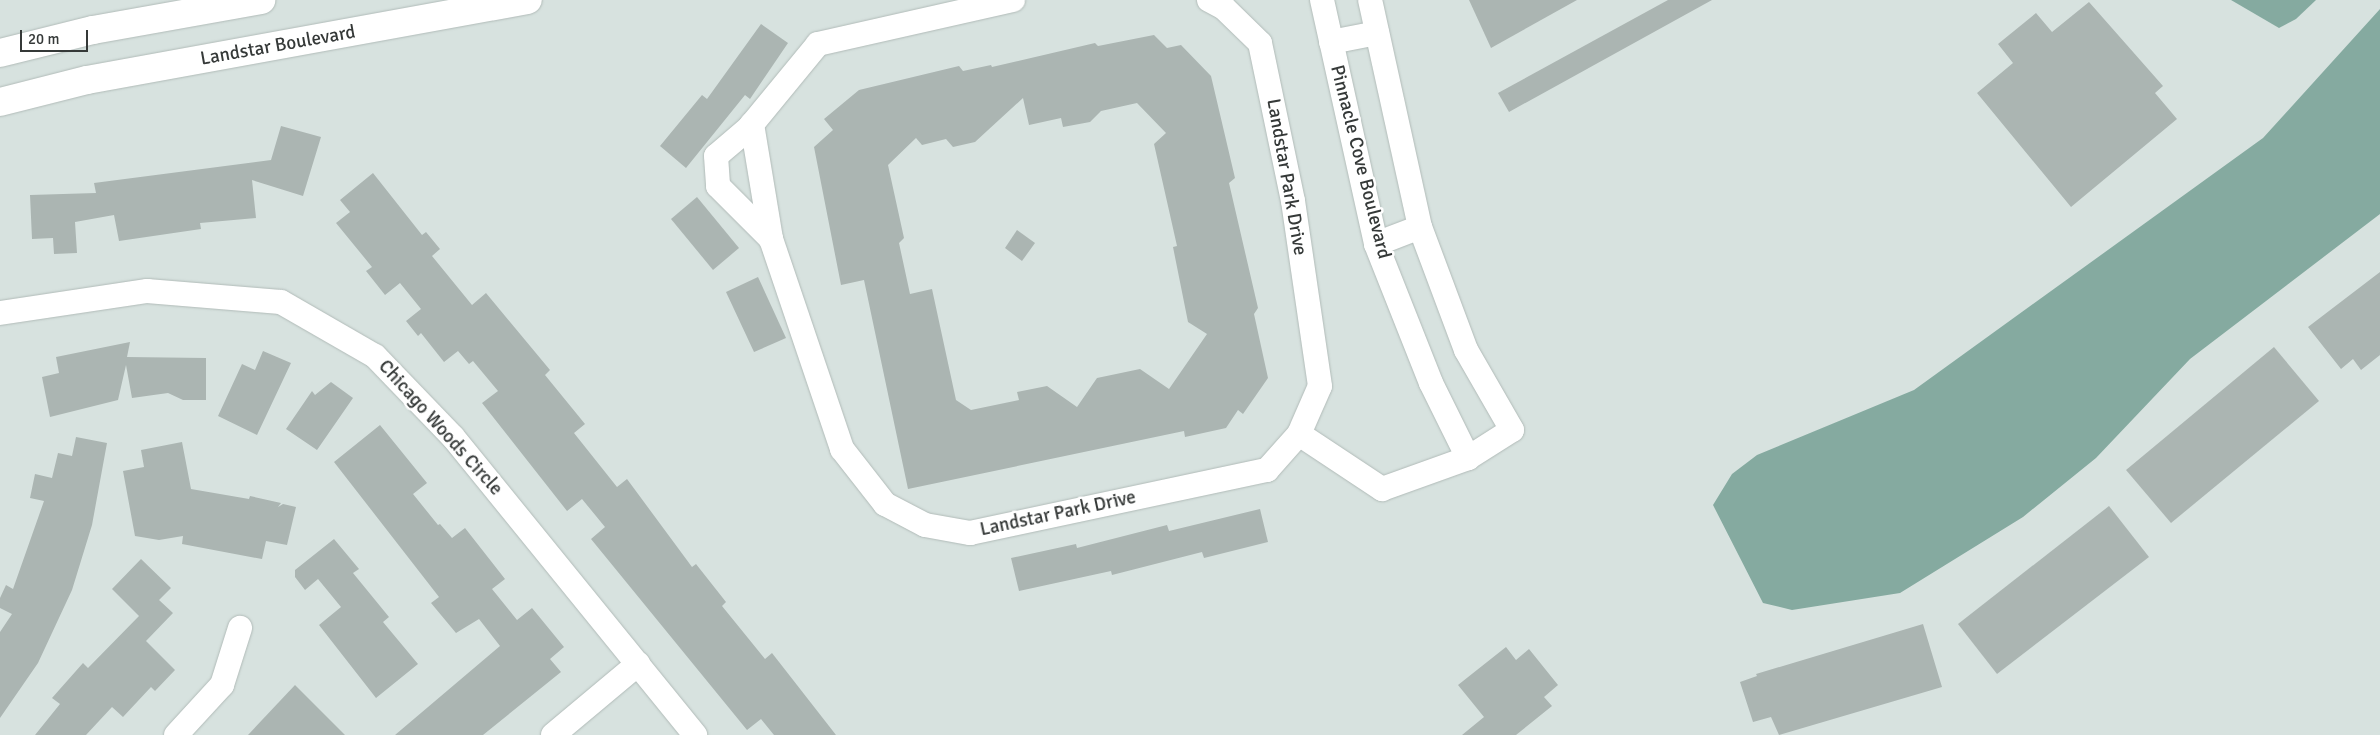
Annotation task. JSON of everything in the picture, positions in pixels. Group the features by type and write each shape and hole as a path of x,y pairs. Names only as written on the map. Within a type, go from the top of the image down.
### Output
{"street":[{"path":"0,53 93,30 261,0"},
{"name":"Landstar Boulevard","path":"0,102 87,80 528,0"},
{"name":"Landstar Park Drive","path":"770,239 718,186 716,156 752,124 818,44 1013,0"},
{"name":"Landstar Park Drive","path":"752,124 770,239 842,449 885,504 925,525 970,533 1267,470 1299,434 1320,386 1292,201 1260,43 1224,8 1209,0"},
{"name":"Pinnacle Cove Boulevard","path":"1322,0 1376,244 1431,384 1468,458"},
{"path":"1299,434 1382,489 1468,458 1512,430 1466,350 1420,227 1370,0"},
{"path":"1331,42 1377,33"},
{"path":"1376,244 1420,227"},
{"name":"Chicago Woods Circle","path":"0,313 147,291 281,302 375,356 453,437 695,735"},
{"path":"176,735 222,684 240,628"},
{"path":"553,735 638,664"}],"shaded area":[{"path":"2231,0 2316,0 2296,19 2279,28"},
{"path":"2380,9 2380,214 2190,359 2096,458 2023,517 1900,593 1792,610 1763,603 1713,505 1732,474 1757,455 1914,390 2263,138"}],"building":[{"path":"1469,0 1577,0 1491,48"},
{"path":"1668,0 1712,0 1509,112 1498,93"},
{"path":"2089,2 2163,86 2155,93 2177,119 2071,207 1977,93 2013,63 1998,44 2036,13 2052,32"},
{"path":"761,24 788,43 750,99 745,95 686,168 660,146 702,95 707,99"},
{"path":"1154,35 1167,48 1181,45 1211,76 1235,178 1229,183 1258,308 1254,314 1268,378 1243,414 1238,410 1226,428 1185,437 1184,431 908,489 864,280 841,285 814,147 833,130 824,119 859,90 959,66 963,71 991,65 992,67 1095,43 1098,46","holes":["1023,98 1029,125 1061,118 1063,127 1090,122 1101,111 1137,103 1166,133 1154,144 1177,246 1173,247 1188,322 1207,334 1169,389 1140,369 1097,378 1077,407 1047,386 1017,392 1019,400 971,410 956,400 932,289 910,294 899,243 904,238 888,165 916,138 922,145 946,139 953,147 975,142"]},
{"path":"281,126 321,137 303,196 252,180 256,218 200,223 201,229 119,241 114,215 75,222 77,253 54,254 53,238 32,239 30,195 96,193 94,183 271,160"},
{"path":"373,173 422,235 426,232 440,249 432,256 472,305 486,293 550,370 545,375 585,424 574,433 617,487 627,479 692,567 696,564 726,602 722,606 765,659 772,653 836,735 774,735 761,719 747,730 591,539 605,527 582,499 567,511 482,403 498,391 473,361 469,364 458,351 444,362 421,333 418,336 406,321 421,309 400,283 385,295 366,271 372,267 336,223 350,212 340,200"},
{"path":"697,197 739,248 713,270 671,219"},
{"path":"1017,230 1035,243 1022,261 1005,248"},
{"path":"2380,272 2380,355 2361,370 2353,359 2341,369 2308,327"},
{"path":"758,277 786,338 754,352 726,292"},
{"path":"130,342 127,357 206,358 206,400 183,400 168,393 132,398 126,365 118,400 50,417 42,377 59,373 56,357"},
{"path":"2274,347 2319,401 2171,523 2126,470"},
{"path":"263,351 291,363 257,435 218,416 242,364 255,370"},
{"path":"331,382 353,398 317,450 286,429 312,391 315,395"},
{"path":"380,425 427,483 413,494 438,525 440,524 452,538 465,528 505,579 492,589 517,620 532,608 564,647 550,659 561,672 483,735 395,735 500,646 479,619 456,633 431,603 439,597 334,462"},
{"path":"76,437 107,443 92,525 72,590 38,663 0,718 0,632 12,614 0,608 0,598 6,585 13,589 44,501 30,498 35,474 52,478 58,453 72,456"},
{"path":"182,442 191,489 249,499 250,496 281,503 278,507 283,504 296,507 287,545 266,541 262,559 182,544 183,536 159,540 135,536 123,471 144,467 141,450"},
{"path":"2109,506 2149,557 1997,674 1958,624"},
{"path":"1260,509 1268,542 1204,558 1202,552 1112,575 1111,571 1019,591 1011,558 1076,544 1077,548 1167,525 1169,531"},
{"path":"334,539 359,569 353,573 389,617 383,622 418,664 376,698 319,625 341,607 318,579 305,590 295,577 295,570"},
{"path":"141,559 171,588 159,600 173,613 146,641 175,670 155,691 151,687 123,717 112,707 86,735 35,735 60,704 52,698 83,663 88,668 139,616 112,589"},
{"path":"1923,624 1942,687 1779,735 1771,717 1753,722 1740,682 1757,676 1756,674"},
{"path":"1506,647 1516,660 1529,649 1558,685 1544,697 1552,706 1516,735 1462,735 1484,717 1458,685"},
{"path":"295,685 345,735 248,735"}]}
